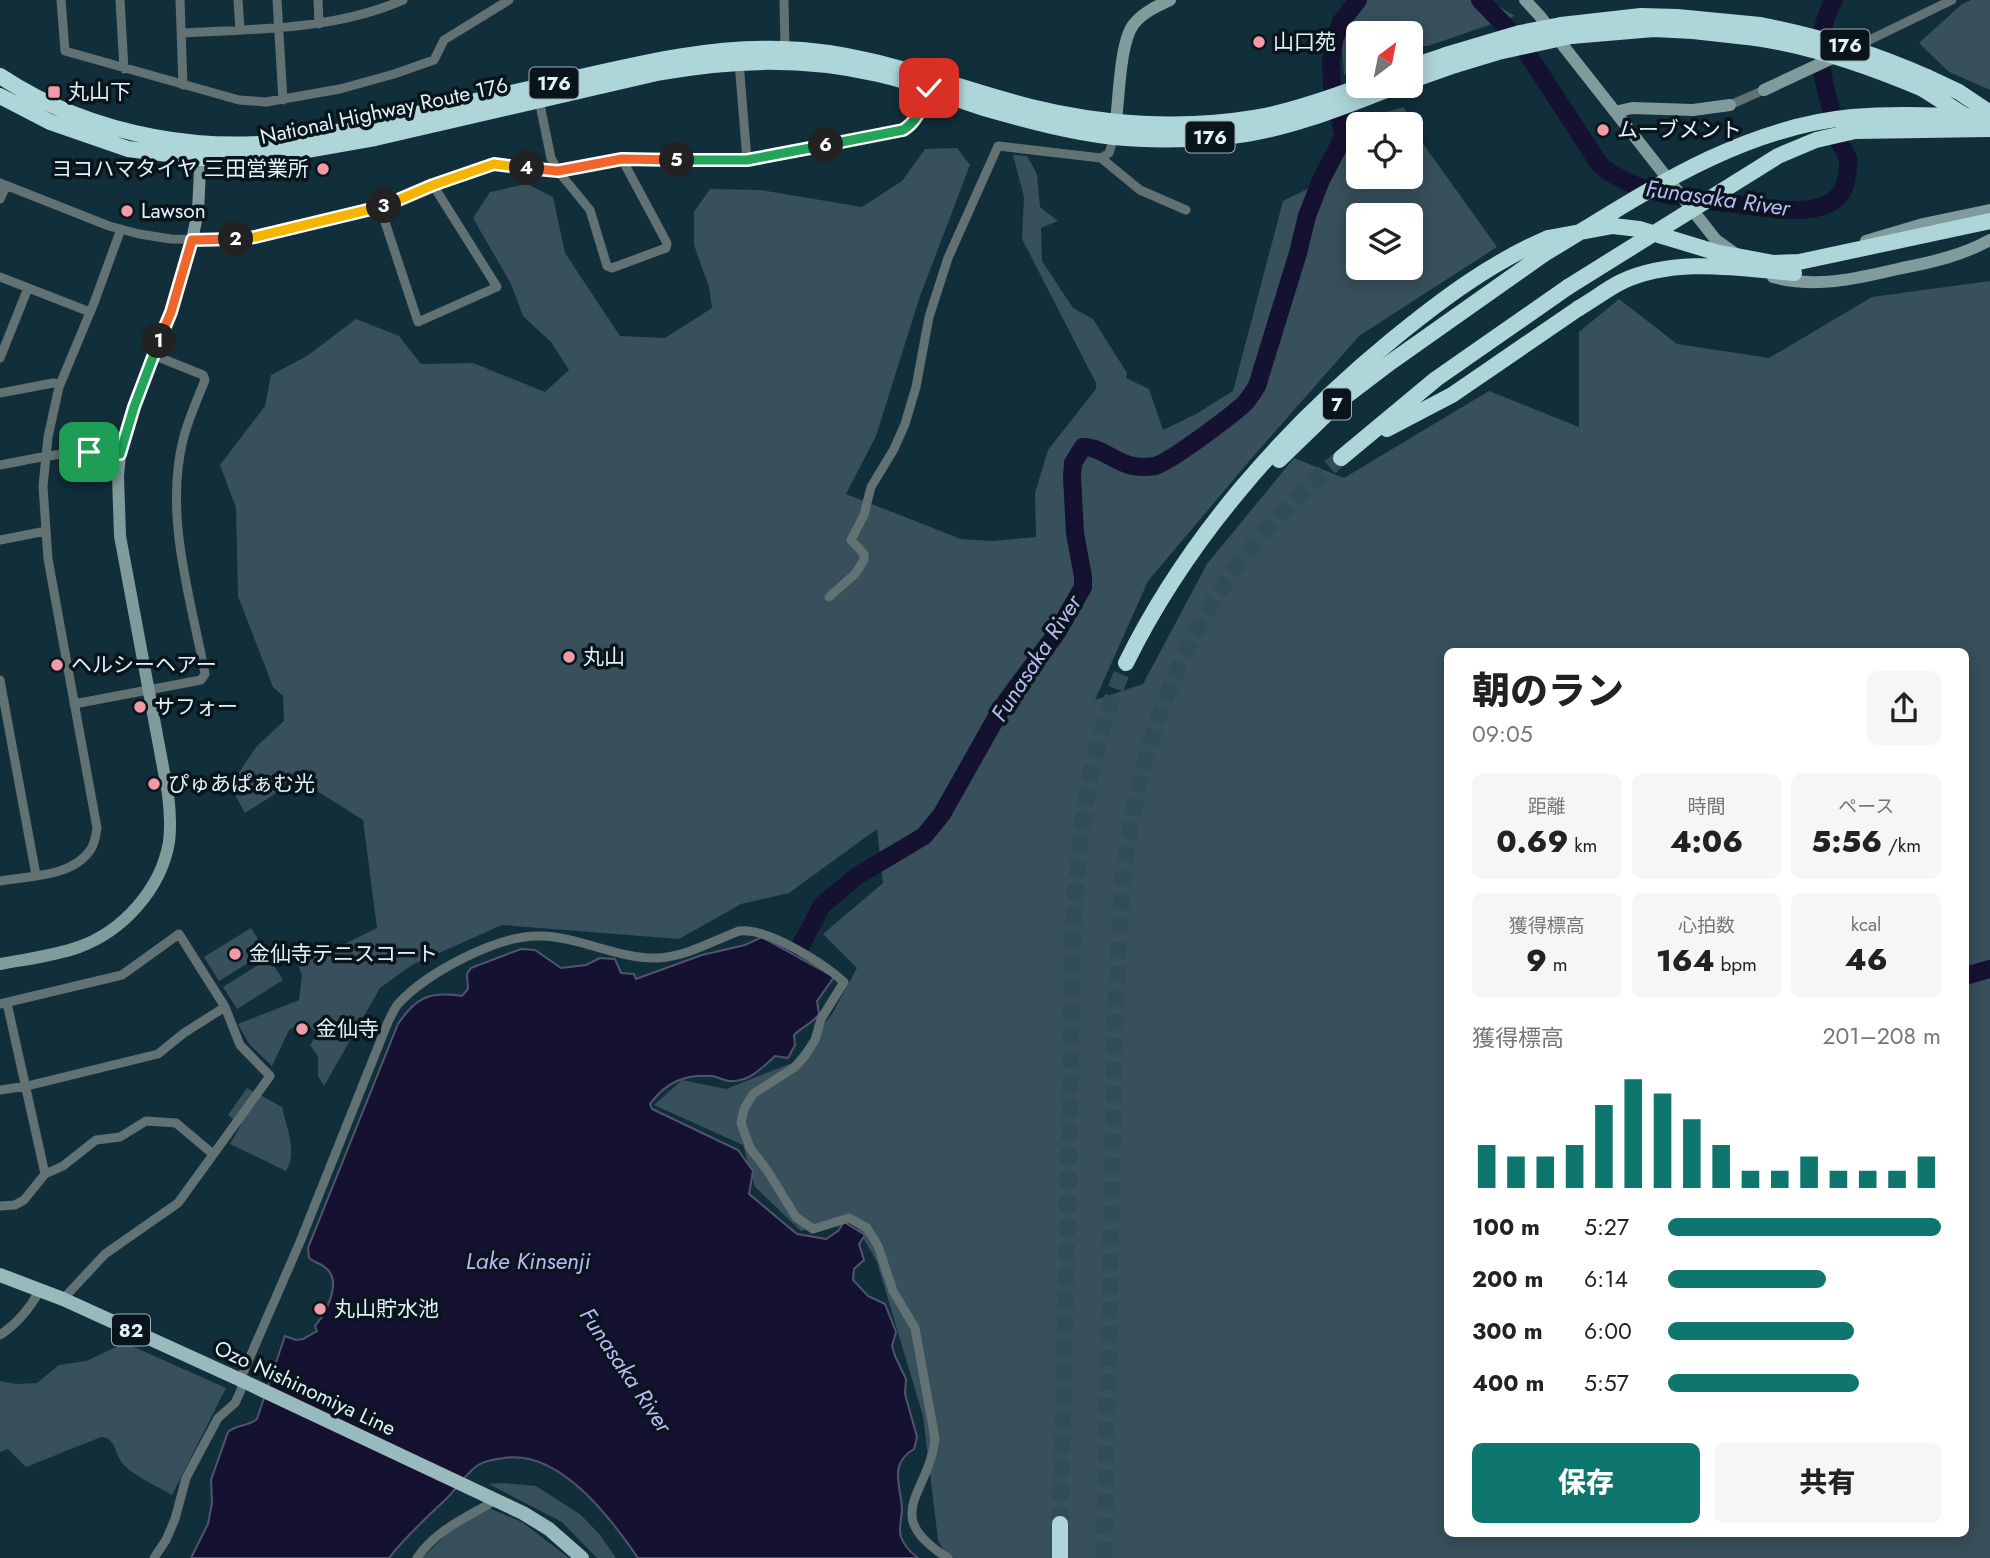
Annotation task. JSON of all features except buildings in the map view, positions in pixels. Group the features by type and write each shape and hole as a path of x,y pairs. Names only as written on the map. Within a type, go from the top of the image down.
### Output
{"highway":[{"name":"176","path":"1423,65 1498,51 1566,30 1758,32 1959,92 1990,115"},
{"name":"National Highway Route 176","path":"0,96 50,122 128,149 201,151 296,141 621,68 698,53 750,48 848,55 881,62 1032,107 1158,138 1246,134 1346,96"},
{"name":"176","path":"1423,74 1450,60"},
{"name":"National Highway Route 176","path":"0,76 40,99 91,120 201,151 251,160 375,138 657,73 739,62 785,61 878,74 1034,121 1115,129"},
{"name":"176","path":"1925,83 1990,130"},
{"name":"7","path":"1126,663 1168,585 1213,524 1341,400 1546,246 1682,172 1759,137 1797,126 1851,117 1990,115"},
{"name":"7","path":"1341,458 1436,379 1568,287 1778,156 1816,140 1855,131 1990,130"},
{"path":"1546,246 1613,226 1639,229 1715,252 1774,263 1799,262 1990,221"},
{"name":"7","path":"1360,443 1452,395 1621,282 1650,272 1710,267 1794,273 1990,230"},
{"path":"1060,1524 1060,1558"}],"main road":[{"name":"Ozo Nishinomiya Line","path":"0,1275 63,1299 523,1513 549,1529 582,1558"}],"street":[{"path":"61,0 65,51 239,100 266,103 354,85 434,60 444,40 509,0"},
{"path":"120,0 124,69"},
{"path":"180,0 183,85"},
{"path":"238,0 240,30"},
{"path":"277,0 283,100"},
{"path":"318,0 319,24"},
{"path":"182,33 319,24 383,9 403,0"},
{"path":"784,0 785,49"},
{"path":"1101,158 1109,153 1115,129 1126,40 1134,25 1147,12 1170,0"},
{"path":"1525,0 1716,240 1774,278 1800,283 1828,283 1866,277 1968,251 1990,240"},
{"path":"1615,112 1632,108 1693,110 1730,105 1952,0"},
{"path":"739,62 747,160"},
{"path":"0,199 3,184 121,229 171,239 255,237 380,207 494,164 558,171 622,159 747,160 903,130 919,115 929,88"},
{"path":"540,100 551,158 558,171 590,210 607,265 612,268 666,248 667,243 622,159"},
{"path":"829,597 855,573 864,560 864,554 851,540 864,515 871,487 894,449 905,424 916,387 929,317 948,258 998,146 1101,158 1140,190 1186,210"},
{"path":"0,964 55,953 95,940 123,922 155,881 169,842 169,794 120,536 120,454 134,407 171,312 192,240 198,211 201,151"},
{"path":"380,207 418,321 497,287 433,185"},
{"path":"1704,224 1725,240 1746,251 1766,256 1791,256 1832,250 1990,210"},
{"path":"0,881 64,870 77,864 92,848 97,828 48,559 43,486 53,408 60,384 121,229"},
{"path":"0,277 90,312"},
{"path":"0,358 28,288"},
{"path":"74,704 201,680 205,674 181,550 176,489 183,440 205,380 203,376 153,355"},
{"path":"0,393 60,384"},
{"path":"0,465 89,452 120,454"},
{"path":"0,540 46,531"},
{"path":"0,680 36,875"},
{"path":"153,1558 166,1540 175,1519 186,1478 218,1418 234,1403 243,1381 243,1373 300,1242 388,1022 398,1004 436,973 474,951 494,944 540,935 634,956 656,958 674,956 739,931 757,931 774,937 844,982 821,1019 815,1040 804,1057 795,1067 753,1094 744,1109 742,1128 750,1148 796,1217 813,1229 849,1218 867,1228 877,1246 893,1291 915,1328 935,1439 933,1452 914,1497 910,1517 933,1549 948,1558"},
{"path":"45,1174 27,1086 4,1003 121,975 179,934 226,1007 240,1045 270,1076 178,1203 105,1254 63,1299"},
{"path":"0,1090 158,1054 226,1007"},
{"path":"0,1206 15,1205 24,1200 45,1174 63,1166 96,1140 120,1137 146,1121 176,1122 214,1154"},
{"path":"0,1335 32,1304 40,1290"},
{"path":"417,1558 441,1532 494,1501"}],"shaded area":[{"path":"1363,0 1488,0 1515,16 1428,46 1423,46 1423,21 1350,21"},
{"path":"1971,0 1990,0 1990,90 1949,72 1919,43 1962,4"},
{"path":"1346,28 1344,75 1341,36"},
{"path":"1404,107 1406,112 1386,112"},
{"path":"1346,136 1346,189 1423,189 1423,144 1497,247 1359,336 1148,581 1095,700 1143,684 1207,564 1294,458 1344,478 1489,391 1579,427 1579,332 1619,299 1677,344 1769,358 1872,297 1990,281 1990,1558 948,1558 938,1540 923,1416 877,1262 851,1217 801,1231 755,1187 743,1145 654,1105 682,1080 726,1089 792,1063 832,1014 857,968 823,934 883,883 877,829 789,893 741,904 679,939 502,925 412,965 380,988 324,1086 318,1076 318,1056 310,1045 317,1034 304,1021 289,1030 272,1066 249,1044 238,1024 299,1000 302,975 293,952 328,952 377,928 363,820 298,779 245,813 230,786 256,747 284,721 283,696 273,687 238,596 236,508 220,465 265,406 271,375 307,356 356,319 399,336 421,364 473,363 545,392 569,370 551,342 523,316 511,284 473,218 490,192 527,184 553,197 565,253 620,336 665,338 712,308 709,287 694,245 694,212 710,189 761,190 862,207 902,181 925,149 957,148 970,165 920,296 876,436 846,494 961,539 992,541 1036,537 1035,493 1048,450 1096,389 1096,383 1022,239 1024,197 1013,155 1027,156 1037,174 1040,207 1058,221 1041,228 1042,261 1073,308 1093,319 1127,373 1126,378 1149,389 1163,430 1233,391 1283,201 1332,177"},
{"name":"金仙寺テニスコート","path":"251,928 266,952 219,981 204,957"},
{"name":"金仙寺テニスコート","path":"269,958 283,980 237,1009 223,987"},
{"path":"247,1088 282,1107 291,1147 286,1171 230,1144 241,1125 228,1115"},
{"path":"125,1343 226,1388 172,1495 129,1470 113,1444 106,1438 101,1437 26,1467 8,1449 0,1452 0,1381 16,1384 37,1383 59,1365 86,1361"},
{"path":"489,1484 536,1486 581,1515 600,1535 616,1558 597,1558 562,1522"},
{"path":"489,1508 522,1522 569,1558 422,1558 448,1533"}],"water":[{"name":"Lake Kinsenji","path":"762,937 834,977 817,1001 819,1014 794,1035 795,1045 788,1058 775,1056 745,1079 728,1081 712,1076 685,1078 663,1090 650,1104 652,1109 738,1150 753,1171 749,1194 797,1234 826,1239 838,1231 844,1222 865,1235 859,1244 864,1260 854,1269 853,1280 868,1296 885,1304 896,1332 892,1346 906,1379 905,1394 917,1437 914,1449 901,1461 899,1469 902,1509 900,1534 906,1546 918,1558 638,1558 598,1506 563,1475 544,1464 524,1458 504,1458 484,1462 473,1469 389,1558 191,1558 208,1524 212,1503 211,1480 228,1432 257,1419 285,1336 296,1340 303,1339 317,1331 315,1326 324,1314 332,1290 332,1276 326,1268 309,1258 308,1248 398,1024 411,1008 432,996 462,996 468,989 467,974 471,968 521,949 535,950 561,968 586,965 600,958 615,959 621,973 634,974 636,979 702,955 745,945"}],"waterway":[{"name":"Funasaka River","path":"800,947 822,905 857,876 924,836 942,814 1004,704 1056,634 1083,587 1075,533 1072,477 1073,463 1083,447 1126,464 1138,467 1155,466 1186,448 1227,418 1244,404 1257,386 1307,216 1321,180 1344,136 1332,86 1331,62 1334,41 1341,22 1358,0"},
{"name":"Funasaka River","path":"1480,0 1518,39 1600,165 1616,176 1667,195 1786,210 1817,208 1830,203 1840,194 1846,181 1848,159 1838,140 1824,82 1821,54 1824,26 1834,0"},
{"path":"1969,975 1990,969"}],"tunnel":[{"path":"1104,1558 1116,997 1121,904 1127,849 1138,791 1153,735 1172,682 1196,632 1224,584 1258,539 1297,497 1341,458"},
{"path":"1060,1524 1073,934 1077,878 1092,769 1106,715 1126,663"}],"place":[{"name":"山口苑","path":"1259,42"},
{"name":"丸山下","path":"54,92"},
{"name":"ムーブメント","path":"1603,130"},
{"name":"ヨコハマタイヤ 三田営業所","path":"323,169"},
{"name":"Lawson","path":"127,211"},
{"name":"丸山","path":"569,657"},
{"name":"ヘルシーヘアー","path":"57,665"},
{"name":"サフォー","path":"140,707"},
{"name":"ぴゅあぱぁむ光","path":"154,784"},
{"name":"金仙寺テニスコート","path":"235,954"},
{"name":"金仙寺","path":"302,1029"},
{"name":"丸山貯水池","path":"320,1309"}],"route":[{"path":"89,452 120,454 134,407 171,312 192,240 255,237 380,207 494,164 558,171 622,159 747,160 903,130 919,115 929,88"}]}
